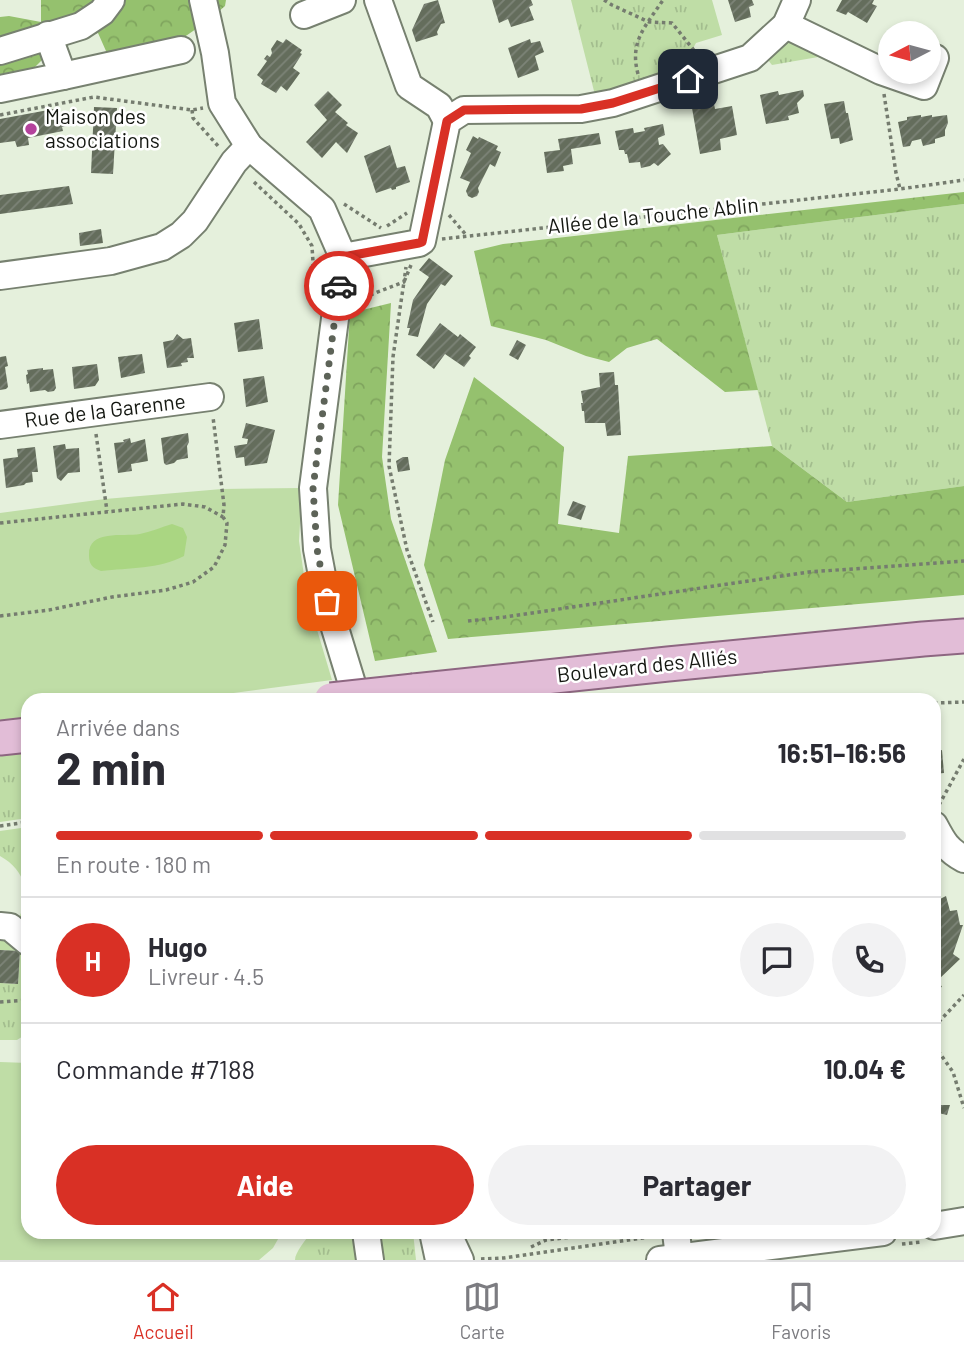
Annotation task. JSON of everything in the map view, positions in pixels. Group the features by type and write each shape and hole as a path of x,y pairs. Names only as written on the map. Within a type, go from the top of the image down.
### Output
{"main road":[{"name":"Boulevard des Alliés","path":"396,693 964,636"},
{"path":"0,738 21,736"}],"street":[{"path":"0,51 81,26 102,12 111,0"},
{"path":"203,0 215,53 222,103 241,154 322,209 343,257 313,488 317,549 327,601 355,693"},
{"path":"304,15 342,0"},
{"path":"343,257 416,243 447,121 439,106 409,86 378,0"},
{"path":"447,121 464,110 581,109 613,103 711,72 750,58 786,25 797,0"},
{"path":"786,25 878,70"},
{"path":"48,35 63,76"},
{"path":"0,89 181,50"},
{"path":"0,276 111,261 162,247 181,235 195,221 241,154"},
{"name":"Rue de la Garenne","path":"0,425 210,397"},
{"path":"941,839 953,853 964,859"},
{"path":"0,926 10,927 21,936"},
{"path":"964,1198 964,1204"},
{"path":"941,1225 964,1221"},
{"path":"367,1239 370,1260"},
{"path":"434,1239 439,1260"},
{"path":"450,1239 460,1260"},
{"path":"672,1246 773,1239"}],"path":[{"path":"604,0 649,22 672,23 711,72"},
{"path":"644,93 635,62 636,43 663,0"},
{"path":"883,84 900,189"},
{"path":"0,115 94,97 192,110 193,118 241,154 299,224 312,246 315,300"},
{"name":"Allée de la Touche Ablin","path":"416,243 964,180"},
{"path":"343,204 416,243 404,282 393,357 389,466 407,551 433,622"},
{"path":"210,397 224,505 223,517"},
{"path":"93,412 107,511"},
{"path":"0,523 183,504 205,507 223,517 227,523 225,545 214,567 193,582 166,590 0,616"},
{"path":"468,621 808,572 964,561"},
{"path":"941,703 964,702"},
{"path":"941,800 964,759"},
{"path":"0,826 21,823"},
{"path":"941,1020 964,995"},
{"path":"0,1002 21,1000"},
{"path":"941,1055 953,1072 964,1108"},
{"path":"531,1247 554,1239"},
{"path":"477,1259 672,1246"}],"green space":[{"path":"41,0 226,0 225,6 209,20 180,40 125,58 106,51 98,33 56,46 22,80 0,85 0,17 41,22"},
{"path":"571,0 712,0 722,35 696,43 691,52 698,62 595,95"},
{"path":"796,40 824,56 772,65 768,60 768,53 778,46"},
{"path":"964,192 964,204 717,235 758,390 725,392 657,339 627,348 609,362 546,340 491,326 474,251 503,244"},
{"path":"964,204 964,486 847,502 772,446 717,235"},
{"path":"391,303 382,457 391,519 437,652 375,661 338,505 350,313"},
{"path":"474,377 564,447 558,524 619,533 628,456 772,446 847,502 964,486 964,595 448,639 424,565 445,460"},
{"path":"302,488 299,541 307,596 332,680 234,693 21,693 21,721 0,724 0,513 105,499 222,489"},
{"path":"21,748 21,819 0,822 0,750"},
{"path":"21,828 21,877 9,862 0,856 0,831"},
{"path":"0,936 21,948 21,1037 17,1040 0,1040 0,983 18,984 20,951 0,950"},
{"path":"0,1062 21,1063 21,1239 278,1239 273,1248 259,1260 0,1260"},
{"path":"306,1239 362,1239 364,1260 295,1260"},
{"path":"373,1239 414,1239 416,1260 375,1260"}],"shaded area":[{"path":"172,524 183,528 187,537 184,556 154,566 101,571 90,563 90,547 100,538 140,534"}],"building":[{"path":"438,0 445,23 441,24 438,35 416,42 412,30 424,4"},
{"path":"492,0 531,0 533,5 529,7 534,20 511,27 508,19 499,23"},
{"path":"728,0 752,0 754,5 749,7 751,17 735,22"},
{"path":"842,0 874,0 872,4 877,6 867,23 848,12 846,15 836,11"},
{"path":"286,39 302,50 293,68 300,73 287,91 281,86 276,93 261,84 263,80 257,75 267,61 264,59 267,55 270,57 271,49 277,40 283,43"},
{"path":"530,39 531,43 540,41 544,52 535,56 539,70 518,78 508,48"},
{"path":"803,90 804,96 797,103 799,113 788,116 789,120 766,124 760,95 778,91 779,95"},
{"path":"328,91 342,105 335,112 348,123 346,125 358,133 347,153 336,142 322,158 306,142 327,120 314,105"},
{"path":"844,101 853,140 840,144 839,138 831,139 824,104"},
{"path":"714,104 715,109 732,106 737,135 720,139 721,150 700,154 692,108"},
{"path":"94,107 117,108 113,174 91,173"},
{"name":"Maison des associations","path":"59,108 59,113 66,112 69,125 62,127 63,131 28,138 29,145 17,147 15,141 0,143 0,119"},
{"path":"947,115 945,136 935,139 935,143 923,146 921,139 903,147 898,122 907,120 907,117"},
{"path":"663,124 665,135 658,138 659,145 663,144 671,154 658,166 654,163 641,168 640,162 629,163 624,150 619,150 615,131 633,128 634,133"},
{"path":"599,133 601,144 571,149 573,164 563,166 564,171 547,173 544,152 560,150 558,139"},
{"path":"473,136 498,146 496,150 501,152 495,167 490,164 477,196 472,198 466,191 470,182 460,178 471,153 466,150"},
{"path":"390,145 397,168 405,166 410,182 396,189 376,193 364,156"},
{"name":"Maison des associations","path":"69,186 73,204 0,214 0,195"},
{"path":"101,229 103,243 80,246 79,233"},
{"path":"429,258 453,276 445,286 441,284 427,304 418,337 408,335 413,300 429,277 419,270"},
{"path":"259,319 263,349 238,352 234,323"},
{"path":"440,323 476,347 464,367 445,354 434,369 416,355"},
{"path":"177,334 183,339 191,338 194,358 187,358 188,362 181,363 182,366 167,368 163,342 173,340"},
{"path":"517,340 526,345 518,360 509,355"},
{"path":"142,354 145,373 121,378 118,357"},
{"path":"6,356 8,387 0,390 0,357"},
{"path":"97,364 99,380 95,386 74,389 72,367"},
{"path":"53,369 56,388 48,392 30,392 27,370"},
{"path":"614,372 615,385 618,385 621,435 607,436 605,423 585,423 581,391 600,387 599,373"},
{"path":"264,376 268,402 246,407 243,379"},
{"path":"246,423 275,430 267,463 245,466 244,457 236,458 234,446 247,444 248,439 242,438"},
{"path":"188,433 188,458 166,465 161,438"},
{"path":"130,438 131,443 145,439 148,461 131,464 132,471 118,473 114,443"},
{"path":"65,444 66,449 79,448 80,472 68,473 61,481 57,478 53,446"},
{"path":"35,447 38,472 32,472 33,482 6,488 3,459 18,457 17,449"},
{"path":"408,457 410,470 398,472 396,461"},
{"path":"573,501 586,506 581,520 567,515"},
{"path":"941,750 944,773 941,773"},
{"path":"946,896 950,911 957,910 960,925 963,925 953,954 960,959 941,977 941,898"},
{"path":"0,950 20,951 18,984 0,983"},
{"path":"941,1105 950,1105 947,1115 941,1114"}],"way so far":[{"path":"327,601 317,549 313,488 339,286"}],"place":[{"name":"Maison des associations","path":"31,129"}],"route":[{"path":"339,286 343,257 422,242 447,121 464,110 581,109 613,103 688,79"}]}
